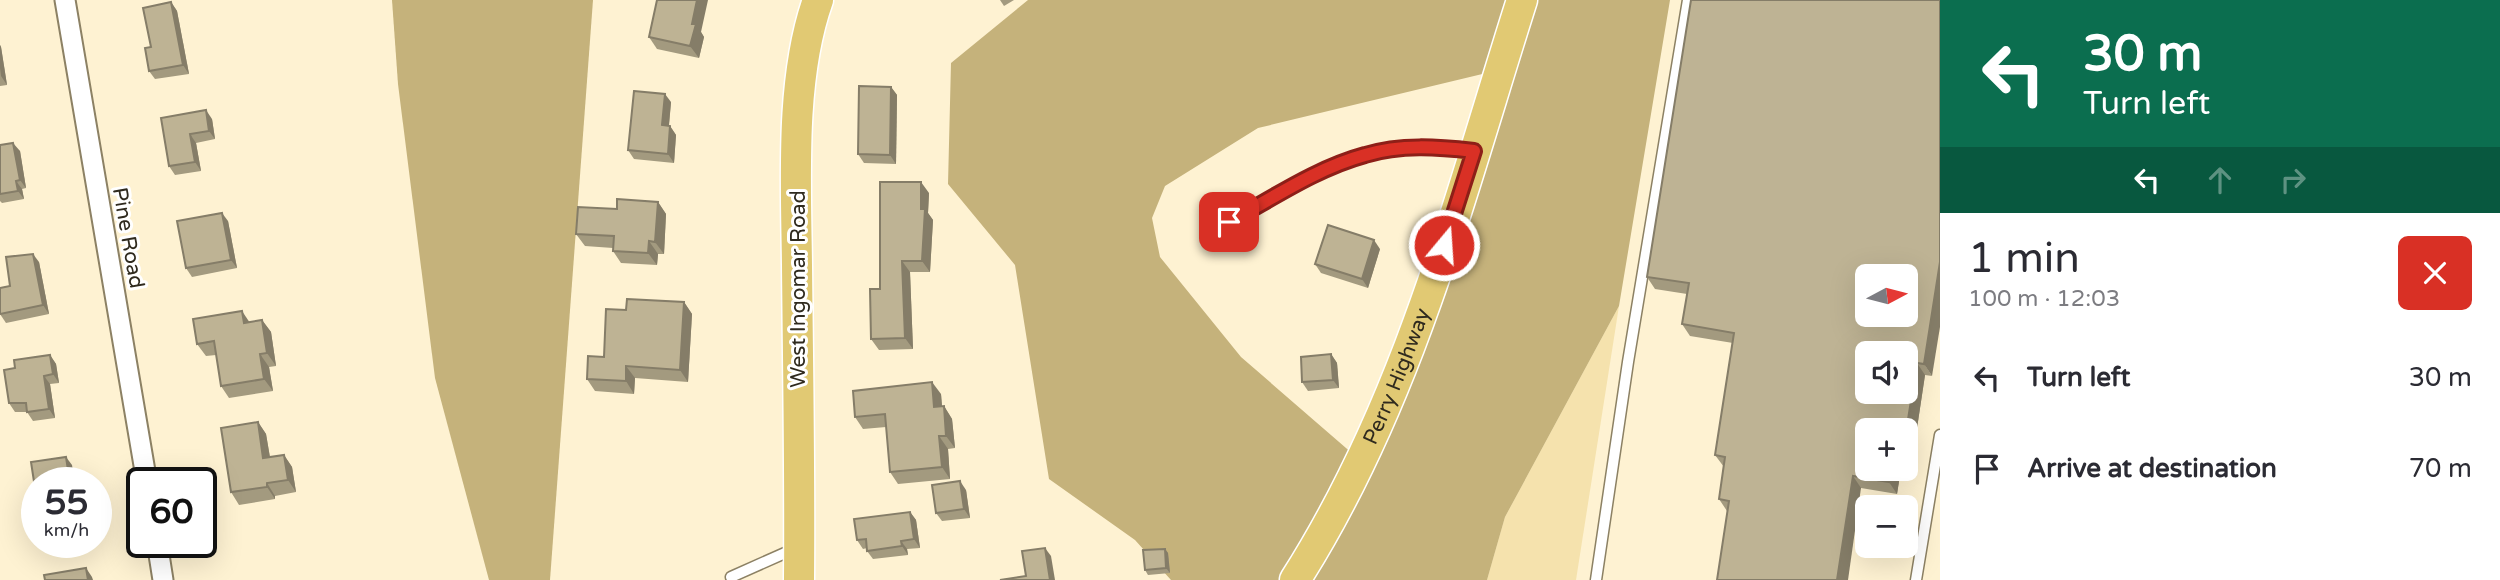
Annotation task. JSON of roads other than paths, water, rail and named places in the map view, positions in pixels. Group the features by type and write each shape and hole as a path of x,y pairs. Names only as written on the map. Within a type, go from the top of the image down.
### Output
{"main road":[{"name":"West Ingomar Road","path":"800,580 798,124 807,44 818,0"},
{"name":"Perry Highway","path":"1295,580 1335,513 1381,418 1429,292 1522,0"}],"street":[{"name":"Pine Road","path":"65,0 143,467"},
{"path":"160,558 163,580"}],"lane":[{"path":"1596,580 1628,362 1688,0"},
{"path":"1229,222 1326,170 1368,154 1425,147 1474,151"},
{"path":"1916,580 1940,435"},
{"path":"731,577 800,547"}]}
